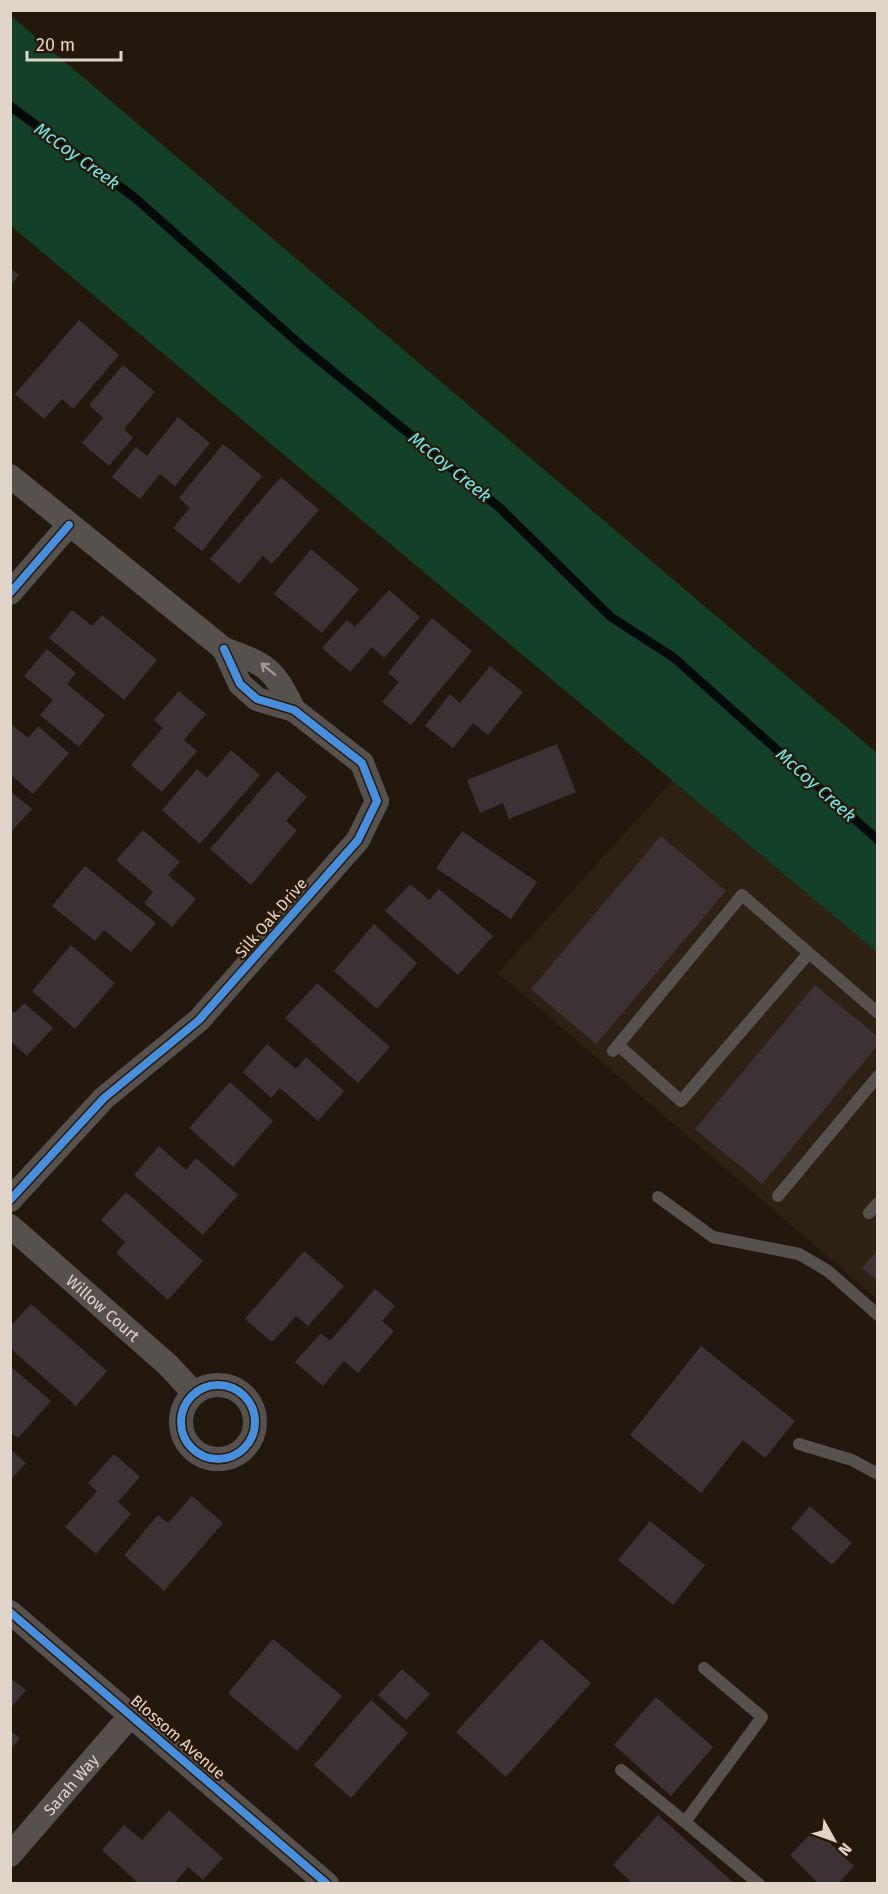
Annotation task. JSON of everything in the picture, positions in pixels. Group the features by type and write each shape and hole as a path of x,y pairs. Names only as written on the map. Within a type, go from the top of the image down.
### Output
{"street":[{"name":"Silk Oak Drive","path":"10,476 224,649 240,684 256,699 294,710 362,763 377,801 358,840 199,1020 104,1098 10,1200"},
{"path":"10,593 69,525"},
{"name":"Willow Court","path":"10,1226 168,1365 194,1393"},
{"name":"Blossom Avenue","path":"10,1612 327,1884"},
{"name":"Sarah Way","path":"10,1855 131,1715"}],"lane":[{"path":"809,953 681,1101 616,1048 742,895 809,953 878,1013"},
{"path":"778,1196 878,1076"},
{"path":"658,1197 713,1237 800,1254 828,1271 878,1315"},
{"path":"869,1213 878,1203"},
{"path":"799,1444 852,1460 878,1474"},
{"path":"685,1822 762,1717 704,1668"},
{"path":"621,1770 759,1884"}],"shaded area":[{"path":"673,780 877,950 877,1299 498,973"}],"green space":[{"path":"10,15 877,753 877,952 11,226"}],"building":[{"path":"10,268 19,275 10,286"},
{"path":"79,320 119,355 73,409 62,399 44,419 15,394"},
{"path":"123,365 155,392 124,429 133,438 109,466 82,443 103,418 89,405"},
{"path":"178,417 210,443 175,486 160,474 140,499 112,477 136,447 147,456"},
{"path":"223,444 262,476 202,551 173,528 190,508 179,498"},
{"path":"281,477 319,510 272,564 263,556 239,584 210,559"},
{"path":"311,549 359,589 322,633 274,594"},
{"path":"389,590 420,617 384,658 372,647 350,672 322,648 347,620 355,627"},
{"path":"72,610 92,626 102,615 157,660 124,700 49,638"},
{"path":"432,618 472,651 411,725 382,702 399,682 388,673"},
{"path":"47,649 76,673 67,684 105,715 79,747 40,715 53,700 24,676"},
{"path":"490,666 523,692 488,735 473,723 453,748 425,726 450,694 460,703"},
{"path":"179,691 206,714 184,740 197,751 162,792 131,765 163,728 154,720"},
{"path":"10,723 28,738 38,726 69,753 33,794 10,774"},
{"path":"557,744 576,792 509,819 503,803 480,813 467,780"},
{"path":"231,750 260,775 200,844 162,810 197,769 207,778"},
{"path":"277,771 307,797 286,821 297,830 251,885 210,849"},
{"path":"10,791 32,809 10,833"},
{"path":"143,830 180,862 168,875 196,899 172,927 144,903 153,892 116,860"},
{"path":"462,831 537,882 511,919 436,868"},
{"path":"661,836 726,891 596,1044 531,989"},
{"path":"85,866 156,923 131,952 104,930 95,941 52,906"},
{"path":"410,884 429,900 439,889 493,936 458,975 385,911"},
{"path":"374,924 417,963 377,1009 334,971"},
{"path":"71,945 115,983 75,1029 32,991"},
{"path":"317,983 390,1047 358,1083 285,1018"},
{"path":"815,985 878,1037 878,1045 762,1184 695,1129"},
{"path":"24,1003 53,1028 27,1056 10,1041 10,1010 15,1013"},
{"path":"267,1044 296,1069 306,1057 344,1091 318,1121 280,1088 271,1098 243,1072"},
{"path":"230,1082 273,1121 233,1167 189,1128"},
{"path":"159,1146 186,1170 196,1158 238,1195 203,1235 134,1175"},
{"path":"126,1192 203,1261 168,1300 116,1253 125,1242 101,1220"},
{"path":"878,1249 878,1281 862,1268"},
{"path":"304,1251 344,1286 308,1326 296,1316 272,1342 245,1319"},
{"path":"375,1289 395,1306 382,1321 394,1331 358,1373 344,1361 323,1386 295,1362 321,1333 330,1341"},
{"path":"31,1304 107,1371 76,1406 10,1348 10,1327"},
{"path":"701,1346 795,1421 765,1458 743,1440 701,1493 630,1435"},
{"path":"10,1366 51,1401 18,1438 10,1432"},
{"path":"10,1449 26,1463 10,1481"},
{"path":"114,1454 140,1477 118,1502 131,1514 96,1554 65,1527 97,1491 88,1483"},
{"path":"192,1496 223,1523 164,1591 124,1555 158,1515 168,1523"},
{"path":"810,1506 852,1543 832,1565 791,1528"},
{"path":"650,1521 705,1565 673,1605 618,1560"},
{"path":"273,1639 342,1696 297,1751 228,1693"},
{"path":"541,1639 591,1683 506,1777 456,1732"},
{"path":"402,1669 430,1694 406,1720 378,1695"},
{"path":"10,1678 26,1690 10,1709"},
{"path":"656,1697 713,1747 671,1796 614,1745"},
{"path":"371,1700 408,1733 351,1798 314,1765"},
{"path":"10,1731 20,1738 10,1750"},
{"path":"169,1810 223,1858 203,1880 188,1867 174,1884 139,1884 102,1850 124,1825 142,1840"},
{"path":"658,1815 735,1884 628,1884 630,1881 613,1865"},
{"path":"815,1829 854,1866 838,1884 819,1884 790,1855"}],"waterway":[{"name":"McCoy Creek","path":"10,106 134,197 303,347 500,508 611,617 673,657 878,840"}],"cycle path":[{"path":"10,593 69,525"},
{"path":"10,1200 104,1098 199,1020 358,840 377,801 362,763 294,710 257,699 240,684 224,649"},
{"path":"218,1385 239,1391 249,1401 255,1422 249,1443 239,1453 218,1459 197,1453 187,1443 181,1422 187,1401 197,1391 218,1385"},
{"path":"10,1612 327,1884"}]}
